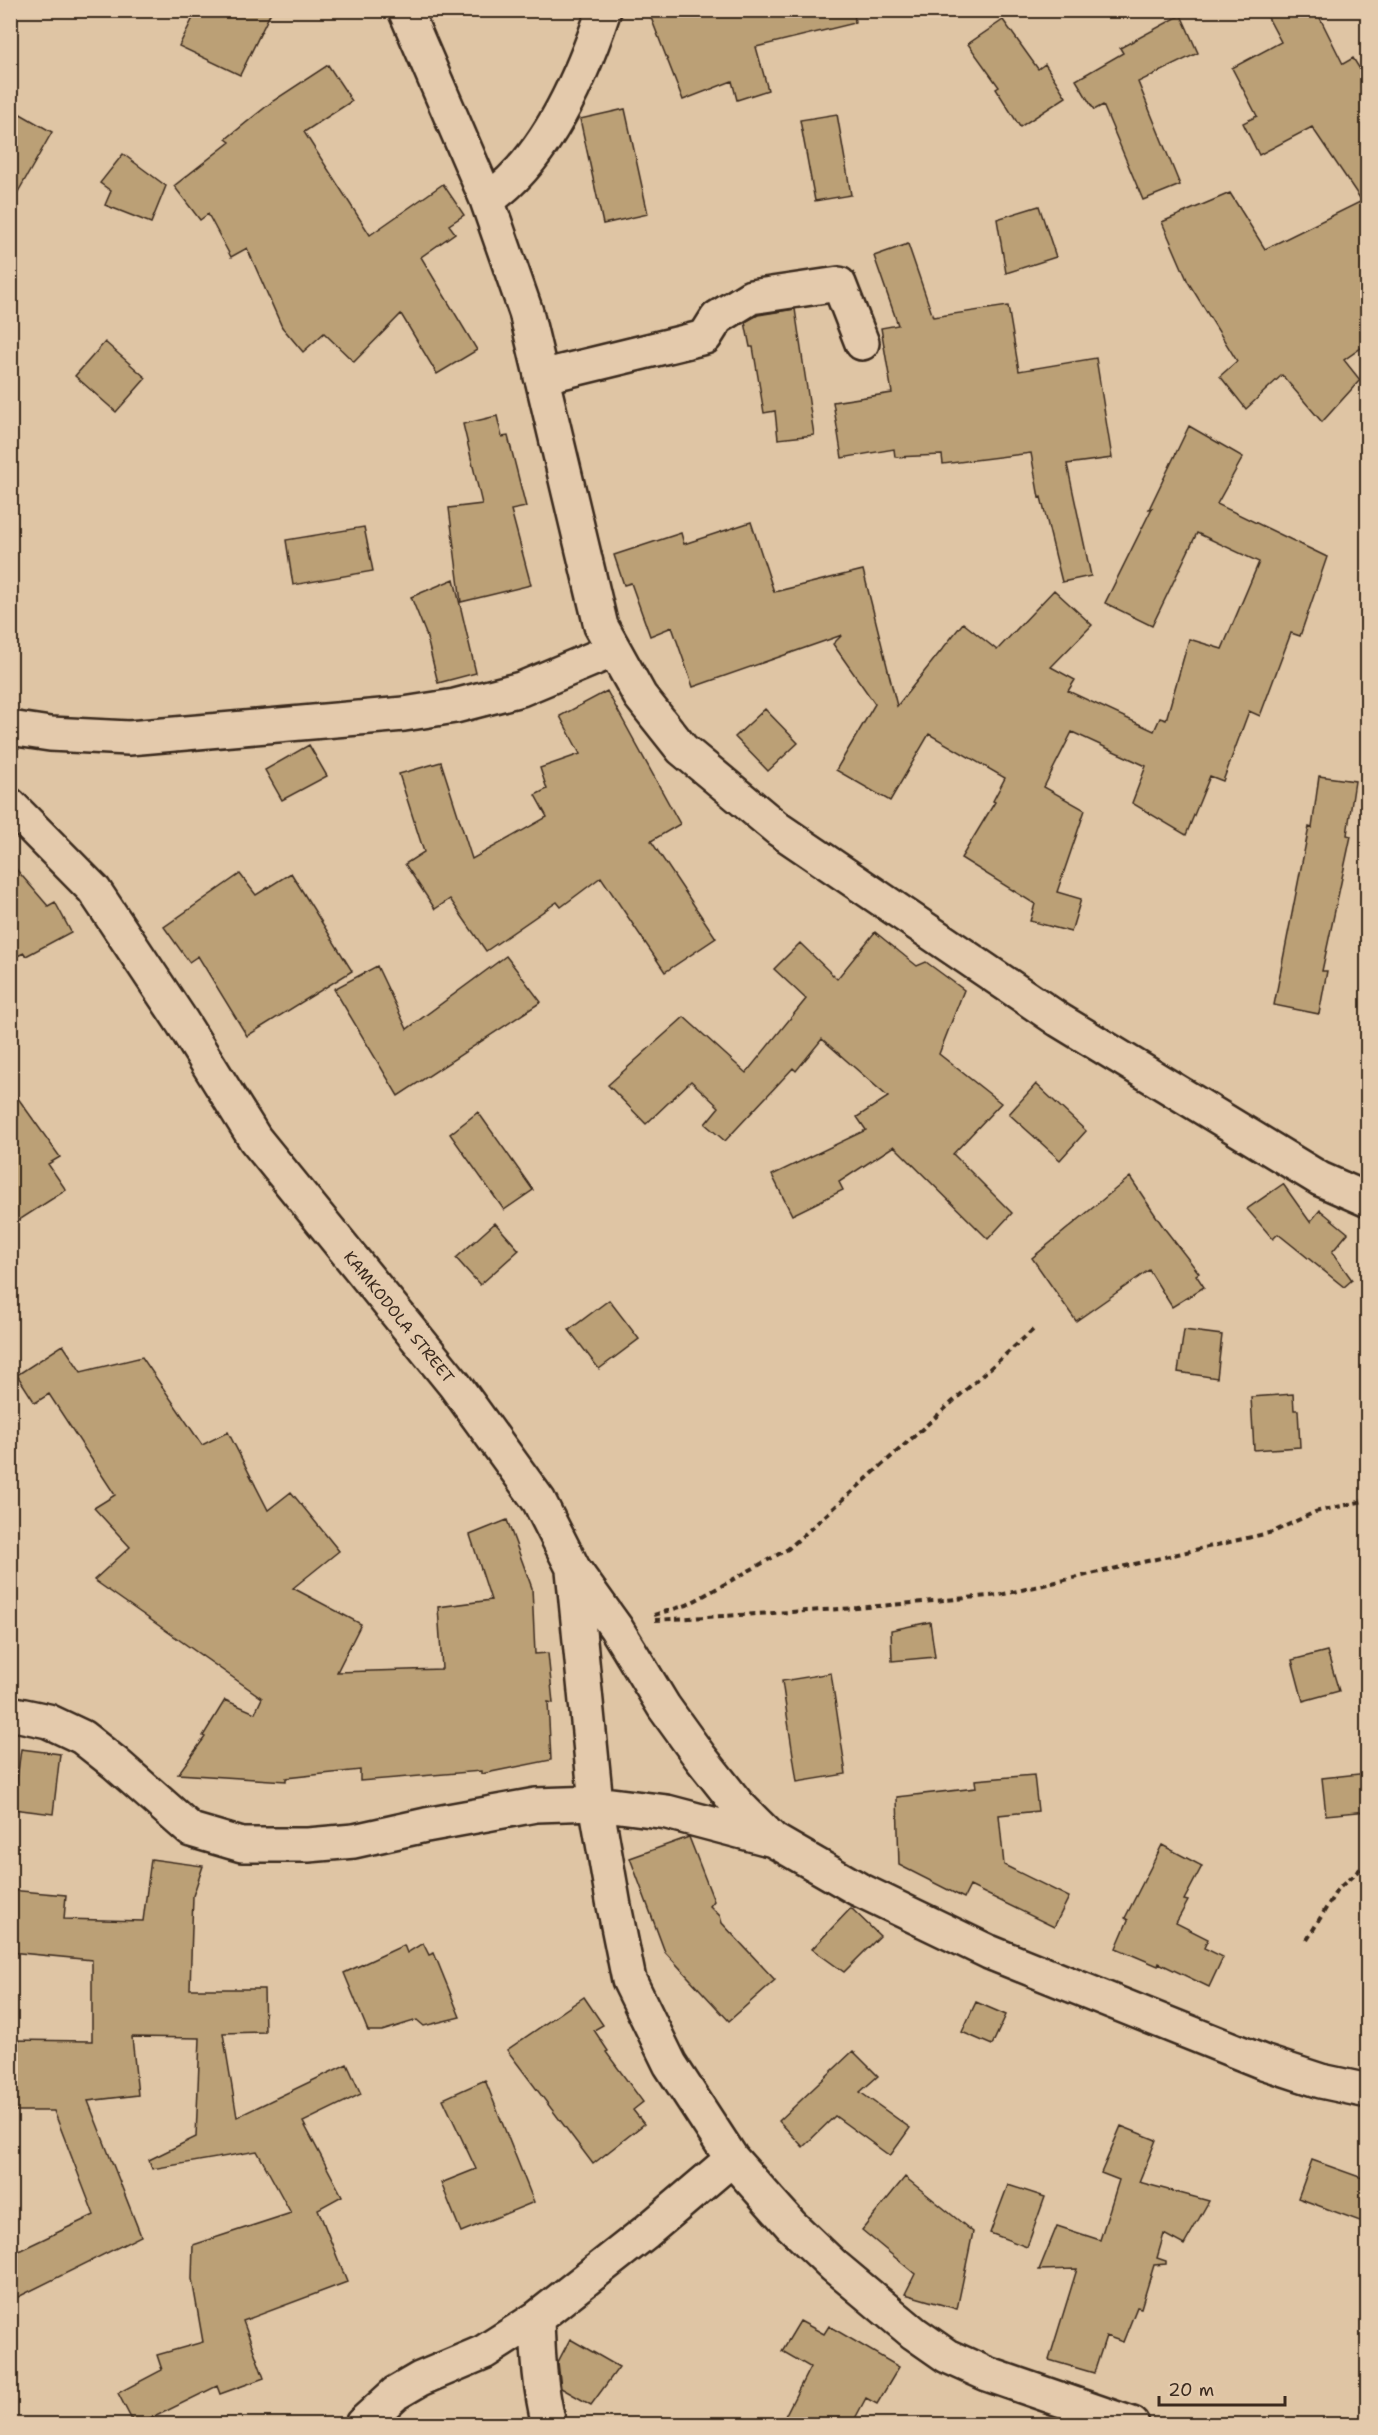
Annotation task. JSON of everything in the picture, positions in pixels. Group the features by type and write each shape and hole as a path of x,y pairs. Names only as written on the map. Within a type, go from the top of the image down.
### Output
{"street":[{"path":"405,10 487,200 526,312 601,626 640,696 682,749 778,829 1119,1058 1320,1179 1368,1200"},
{"path":"487,200 506,187 557,122 591,48 604,10"},
{"path":"541,377 705,337 717,318 751,297 839,284 862,343"},
{"path":"10,728 50,734 129,738 404,714 455,706 521,689 614,650"},
{"name":"KAMKODOLA STREET","path":"10,805 94,890 182,1022 255,1139 454,1384 539,1501 573,1568 625,1625 664,1707 738,1805 773,1840"},
{"path":"573,1568 596,1803 629,1980 670,2064 732,2159 791,2225 834,2266 914,2333 947,2356 987,2374 1132,2424"},
{"path":"10,1713 48,1721 82,1737 191,1830 242,1845 309,1845 354,1841 426,1824 536,1805 596,1803 667,1812 773,1840 858,1889 989,1952 1263,2062 1321,2081 1368,2091"},
{"path":"362,2424 396,2393 420,2379 484,2352 537,2318 646,2232 732,2159"},
{"path":"537,2318 539,2368 549,2424"}],"path":[{"path":"625,1625 687,1605 788,1549 1034,1329"},
{"path":"625,1625 1000,1595 1273,1532 1315,1512 1368,1500"},
{"path":"1306,1940 1337,1890 1368,1862"}],"building":[{"path":"197,10 272,10 240,75 179,46"},
{"path":"648,10 854,10 855,23 756,47 768,90 737,100 732,81 683,100"},
{"path":"1264,10 1316,10 1343,64 1353,58 1368,82 1368,343 1344,360 1360,380 1322,422 1282,375 1246,409 1220,376 1237,361 1188,282 1162,222 1230,193 1265,249 1362,201 1312,127 1259,155 1243,123 1257,116 1232,68 1281,42"},
{"path":"1181,15 1198,53 1138,82 1180,185 1143,200 1103,105 1094,110 1076,80 1123,53 1120,48"},
{"path":"1003,20 1038,69 1045,64 1066,97 1020,127 996,89 999,87 968,44"},
{"path":"328,65 352,101 304,132 370,235 443,184 464,215 449,225 455,233 421,257 477,350 437,374 401,314 354,362 324,333 303,352 282,327 247,248 231,257 208,214 200,220 174,186 230,142 226,139 273,101"},
{"path":"10,108 52,132 10,206"},
{"path":"625,109 648,214 603,224 580,119"},
{"path":"837,114 851,195 815,201 800,120"},
{"path":"123,154 166,186 151,223 105,205 111,191 100,183"},
{"path":"1039,206 1056,257 1006,273 997,219"},
{"path":"908,244 933,317 1008,306 1019,371 1096,358 1112,458 1067,464 1091,576 1062,582 1041,497 1039,498 1031,453 943,464 942,455 895,457 894,449 842,458 833,402 892,393 881,328 898,325 874,256"},
{"path":"795,309 814,435 778,439 775,411 764,413 753,347 750,347 745,322 758,315"},
{"path":"105,342 146,378 116,412 75,376"},
{"path":"497,416 502,437 508,436 526,507 511,510 531,585 461,602 449,508 482,504 463,424"},
{"path":"1189,426 1243,457 1217,504 1327,557 1300,636 1291,633 1260,716 1249,711 1223,781 1210,776 1186,835 1132,803 1146,766 1072,732 1044,787 1085,810 1057,892 1081,899 1071,932 1030,921 1035,904 961,858 995,802 993,801 1005,778 929,734 890,801 836,770 875,704 833,644 842,635 693,687 672,627 650,636 631,583 624,585 614,555 681,533 684,544 751,522 774,592 863,570 897,706 963,623 997,650 1054,590 1092,625 1051,667 1075,680 1068,691 1154,731 1160,718 1166,720 1189,639 1222,649 1259,562 1197,533 1152,626 1105,603"},
{"path":"364,527 373,571 293,585 286,540"},
{"path":"454,579 476,673 438,683 426,634 411,597"},
{"path":"607,691 680,824 651,841 716,938 665,972 601,877 561,907 557,902 486,951 450,899 435,909 405,864 424,852 399,774 441,762 472,859 547,817 535,795 547,789 540,768 580,754 560,716"},
{"path":"765,709 798,743 768,771 735,737"},
{"path":"309,745 327,776 282,800 265,770"},
{"path":"1319,776 1355,781 1347,835 1351,836 1322,971 1327,971 1319,1014 1274,1005 1309,827 1312,828"},
{"path":"10,862 48,906 55,902 71,932 26,956 24,953 10,959"},
{"path":"291,873 352,971 247,1036 198,956 189,962 164,927 240,874 256,895"},
{"path":"875,932 917,966 926,962 964,990 939,1054 1001,1103 953,1154 1012,1213 988,1239 894,1146 839,1182 843,1190 792,1215 772,1175 866,1130 857,1117 888,1097 822,1039 796,1071 793,1068 725,1141 705,1124 719,1107 691,1081 646,1124 608,1085 684,1017 746,1073 806,999 774,969 800,943 837,979"},
{"path":"506,956 541,1002 398,1096 334,989 377,966 407,1029"},
{"path":"1036,1084 1086,1131 1060,1160 1009,1114"},
{"path":"10,1087 60,1157 48,1164 66,1190 10,1226"},
{"path":"478,1112 533,1190 504,1210 450,1134"},
{"path":"1130,1177 1164,1228 1199,1273 1196,1275 1204,1287 1172,1307 1149,1270 1076,1321 1032,1258"},
{"path":"1283,1184 1310,1222 1320,1210 1348,1233 1332,1252 1352,1280 1344,1287 1278,1234 1273,1239 1247,1209"},
{"path":"495,1223 519,1250 480,1285 456,1258"},
{"path":"609,1300 639,1339 599,1369 569,1330"},
{"path":"1184,1330 1222,1335 1217,1378 1178,1372"},
{"path":"63,1345 81,1372 142,1357 202,1445 228,1432 268,1510 291,1492 339,1551 293,1588 361,1624 337,1672 442,1669 438,1607 491,1600 470,1535 507,1520 532,1588 535,1654 548,1653 553,1703 548,1702 551,1760 481,1774 481,1771 360,1781 360,1770 286,1778 286,1781 178,1774 205,1737 203,1736 225,1700 255,1713 262,1698 94,1580 130,1547 94,1508 115,1495 49,1394 35,1403 17,1375"},
{"path":"1293,1394 1294,1410 1298,1410 1300,1447 1254,1450 1251,1397"},
{"path":"930,1622 935,1657 892,1661 891,1630"},
{"path":"1327,1651 1339,1691 1303,1701 1292,1660"},
{"path":"831,1673 846,1774 797,1782 782,1681"},
{"path":"21,1749 60,1754 53,1814 13,1809"},
{"path":"1368,1773 1368,1811 1326,1815 1322,1778"},
{"path":"1034,1775 1038,1811 999,1815 1004,1865 1069,1897 1054,1927 970,1886 964,1898 899,1865 897,1797 976,1788 975,1780"},
{"path":"689,1837 714,1901 710,1906 720,1916 722,1923 775,1980 729,2021 665,1952 630,1858"},
{"path":"1162,1845 1202,1866 1184,1900 1188,1901 1176,1923 1208,1939 1204,1948 1223,1957 1209,1987 1159,1963 1158,1966 1116,1948 1128,1920 1125,1918"},
{"path":"151,1859 203,1866 193,1896 190,1989 264,1989 265,2032 223,2033 237,2117 347,2064 361,2094 303,2122 342,2196 318,2209 347,2282 243,2321 264,2378 220,2394 217,2386 140,2424 134,2424 118,2393 162,2370 157,2355 203,2342 192,2279 193,2245 291,2213 257,2151 152,2169 149,2160 196,2137 200,2038 132,2037 138,2095 88,2101 141,2236 10,2301 10,2255 94,2215 54,2111 10,2111 10,2040 92,2041 92,1960 10,1952 10,1890 66,1895 64,1919 143,1921"},
{"path":"851,1908 880,1936 844,1972 812,1949"},
{"path":"423,1943 429,1955 434,1953 460,2017 424,2026 417,2020 382,2031 368,2031 344,1973 404,1945 407,1953"},
{"path":"584,1997 603,2025 594,2030 608,2051 606,2052 643,2102 633,2110 644,2124 593,2164 507,2050"},
{"path":"976,2002 1006,2015 992,2045 962,2032"},
{"path":"853,2051 878,2076 860,2092 910,2128 890,2156 835,2116 803,2147 779,2121"},
{"path":"485,2080 534,2202 461,2232 441,2183 476,2169 443,2099"},
{"path":"1121,2126 1156,2140 1139,2182 1209,2201 1184,2245 1164,2234 1157,2258 1166,2261 1166,2264 1154,2265 1141,2308 1137,2307 1123,2342 1106,2336 1094,2373 1049,2360 1077,2269 1039,2270 1057,2226 1100,2240 1119,2180 1101,2173"},
{"path":"1312,2160 1368,2180 1368,2224 1298,2198"},
{"path":"905,2177 973,2232 957,2309 905,2294 915,2274 862,2230"},
{"path":"1008,2185 1045,2197 1027,2247 990,2233"},
{"path":"800,2321 824,2334 829,2326 899,2367 877,2404 866,2398 852,2424 781,2424 810,2367 782,2351"},
{"path":"570,2339 619,2367 591,2405 561,2388 558,2362"}]}
